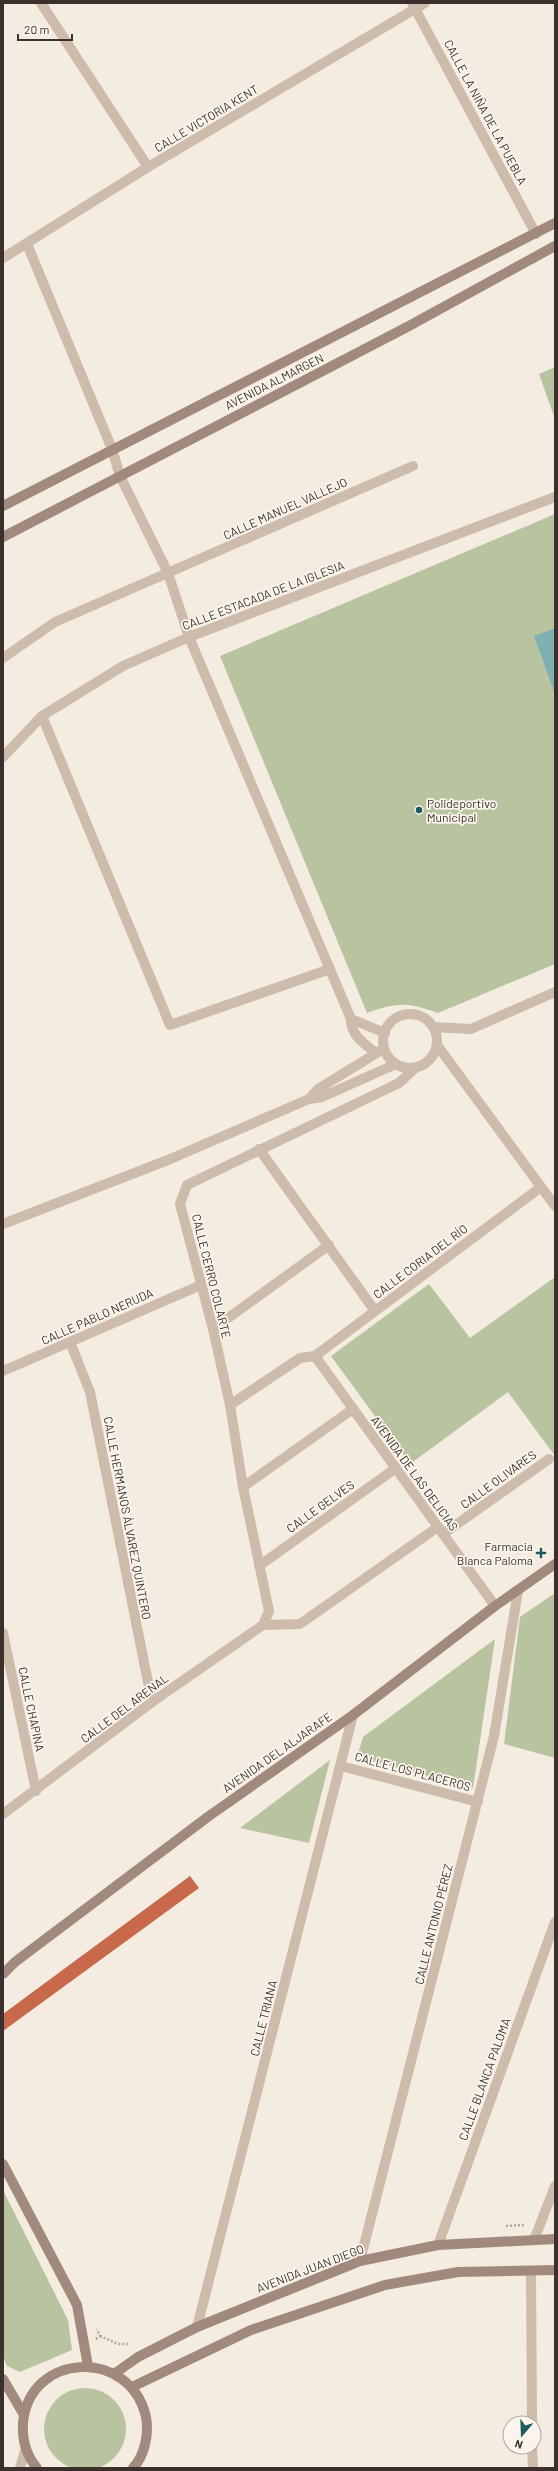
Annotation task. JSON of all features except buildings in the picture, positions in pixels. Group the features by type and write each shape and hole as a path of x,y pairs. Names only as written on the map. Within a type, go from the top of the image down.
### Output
{"street":[{"path":"41,3 148,167"},
{"name":"CALLE VICTORIA KENT","path":"3,258 148,167 414,6 425,3"},
{"name":"CALLE LA NIÑA DE LA PUEBLA","path":"414,6 536,234"},
{"name":"AVENIDA ALMARGEN","path":"3,506 555,224"},
{"path":"27,244 112,449 120,476 168,573 189,637 351,1019 350,1025 359,1040 380,1051 396,1064 415,1068 431,1059 437,1046"},
{"name":"AVENIDA ALMARGEN","path":"3,537 409,326 555,246"},
{"name":"CALLE MANUEL VALLEJO","path":"3,658 55,622 412,466"},
{"name":"CALLE ESTACADA DE LA IGLESIA","path":"3,757 42,716 123,666 189,637 555,497"},
{"path":"42,716 170,1025 330,970"},
{"path":"433,1028 472,1029 555,992"},
{"path":"309,1099 318,1089 380,1051 385,1034 392,1022 408,1014 428,1020 433,1028 437,1046 555,1206"},
{"path":"351,1019 385,1034"},
{"path":"3,1224 168,1160 309,1099 322,1097 396,1064"},
{"name":"CALLE CERRO COLARTE","path":"262,1625 269,1611 243,1487 230,1405 213,1329 180,1204 187,1185 259,1149 399,1083 415,1068"},
{"path":"259,1149 375,1311"},
{"name":"CALLE CORIA DEL RÍO","path":"315,1356 541,1187"},
{"path":"213,1329 329,1245"},
{"name":"CALLE PABLO NERUDA","path":"3,1371 201,1285"},
{"name":"CALLE HERMANOS ÁLVAREZ QUINTERO","path":"70,1342 90,1392 152,1702"},
{"path":"230,1405 300,1358 315,1356"},
{"name":"AVENIDA DE LAS DELICIAS","path":"315,1356 495,1606"},
{"path":"243,1487 353,1409"},
{"name":"CALLE OLIVARES","path":"262,1625 300,1624 549,1458"},
{"name":"CALLE GELVES","path":"259,1566 396,1468"},
{"name":"AVENIDA DEL ALJARAFE","path":"3,1974 15,1962 209,1816 353,1715 495,1606 555,1564"},
{"name":"CALLE ANTONIO PÉREZ","path":"360,2261 494,1736 518,1591"},
{"name":"CALLE DEL ARENAL","path":"3,1814 36,1791 152,1702 262,1625"},
{"name":"CALLE CHAPINA","path":"3,1633 36,1791"},
{"name":"CALLE TRIANA","path":"198,2327 353,1715"},
{"name":"CALLE LOS PLACEROS","path":"341,1766 478,1802"},
{"name":"CALLE BLANCA PALOMA","path":"438,2245 555,1922"},
{"name":"AVENIDA DEL ALJARAFE","path":"3,1967 15,1962"},
{"path":"3,2164 77,2304 88,2366"},
{"path":"534,2240 555,2186"},
{"name":"AVENIDA JUAN DIEGO","path":"114,2374 146,2353 198,2327 360,2261 438,2245 555,2239"},
{"path":"132,2387 251,2330 385,2285 458,2272 555,2270"},
{"path":"531,2271 532,2415"},
{"path":"37,2468 26,2448 23,2432 24,2415 30,2399 40,2385 54,2374 70,2368 88,2366 114,2374 132,2387 143,2405 148,2425 145,2446 133,2468"},
{"path":"3,2379 24,2415"},
{"path":"20,2468 26,2448"},
{"path":"532,2455 533,2468"}],"path":[{"path":"100,2336 118,2344 129,2344 138,2340 146,2353"}],"green space":[{"path":"555,367 555,419 539,374"},
{"name":"Polideportivo Municipal","path":"555,514 555,964 438,1013 410,1005 395,1005 367,1013 220,656"},
{"path":"555,1277 555,1456 508,1392 410,1464 331,1356 429,1284 470,1338"},
{"path":"555,1593 555,1758 504,1744 520,1617"},
{"path":"495,1639 473,1788 357,1757 363,1737"},
{"path":"330,1760 309,1843 240,1828"},
{"path":"3,2190 68,2320 72,2350 20,2372 7,2366 3,2357"},
{"path":"85,2388 101,2391 114,2400 123,2413 126,2429 123,2445 114,2458 101,2467 85,2470 69,2467 56,2458 47,2445 44,2429 47,2413 56,2400 69,2391"}],"water":[{"path":"555,628 555,694 534,636"}],"place":[{"name":"Polideportivo Municipal","path":"419,810"},
{"name":"Farmacia Blanca Paloma","path":"541,1553"}]}
